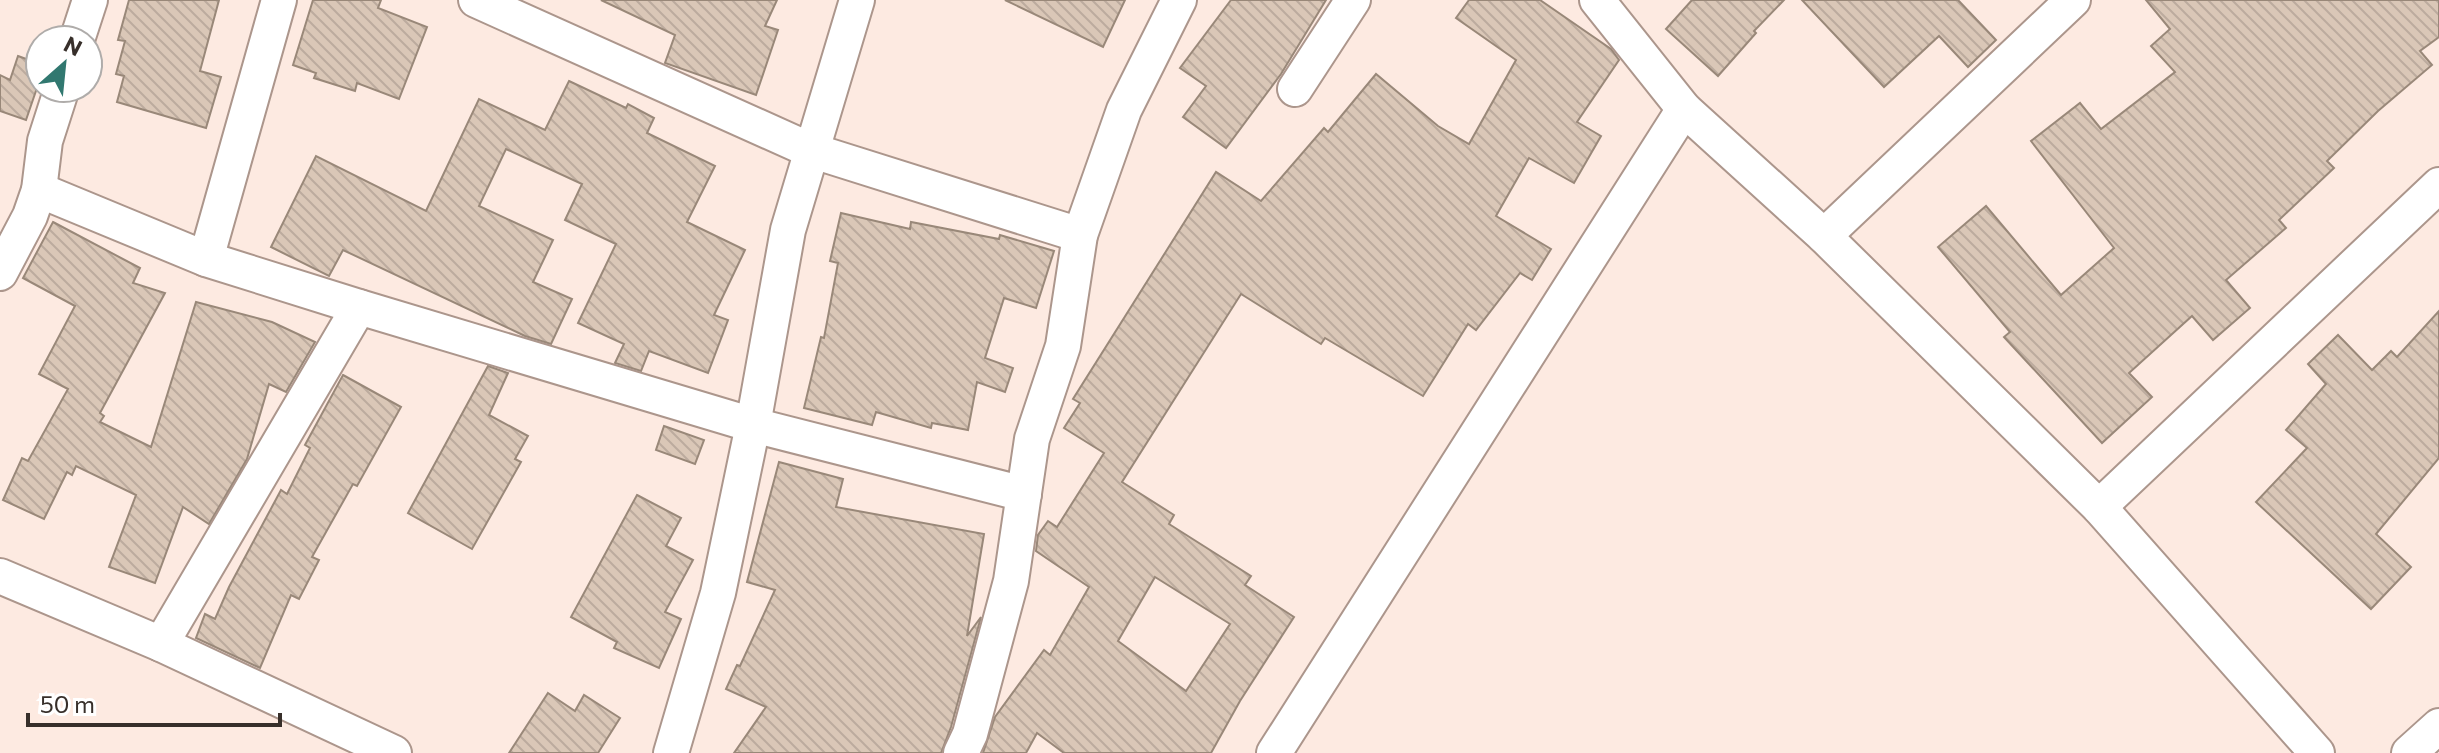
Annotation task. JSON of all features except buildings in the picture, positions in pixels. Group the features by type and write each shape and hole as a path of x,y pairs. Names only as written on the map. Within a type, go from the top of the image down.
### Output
{"street":[{"path":"82,24 90,0"},
{"path":"206,259 279,0"},
{"path":"476,0 810,150 1080,235"},
{"path":"671,753 718,593 753,425 788,230 857,0"},
{"path":"961,753 970,734 1011,581 1032,439 1063,346 1080,235 1124,110 1179,0"},
{"path":"1295,89 1353,0"},
{"path":"1597,0 1684,109 1824,236 2099,507 2317,753"},
{"path":"1824,236 2073,0"},
{"path":"0,273 30,216 39,190 45,141 57,104"},
{"path":"1274,753 1684,109"},
{"path":"2099,507 2439,185"},
{"path":"39,190 206,259 359,307 753,425 1024,494"},
{"path":"161,644 359,307"},
{"path":"0,576 161,644 394,753"},
{"path":"2409,753 2439,726"}]}
